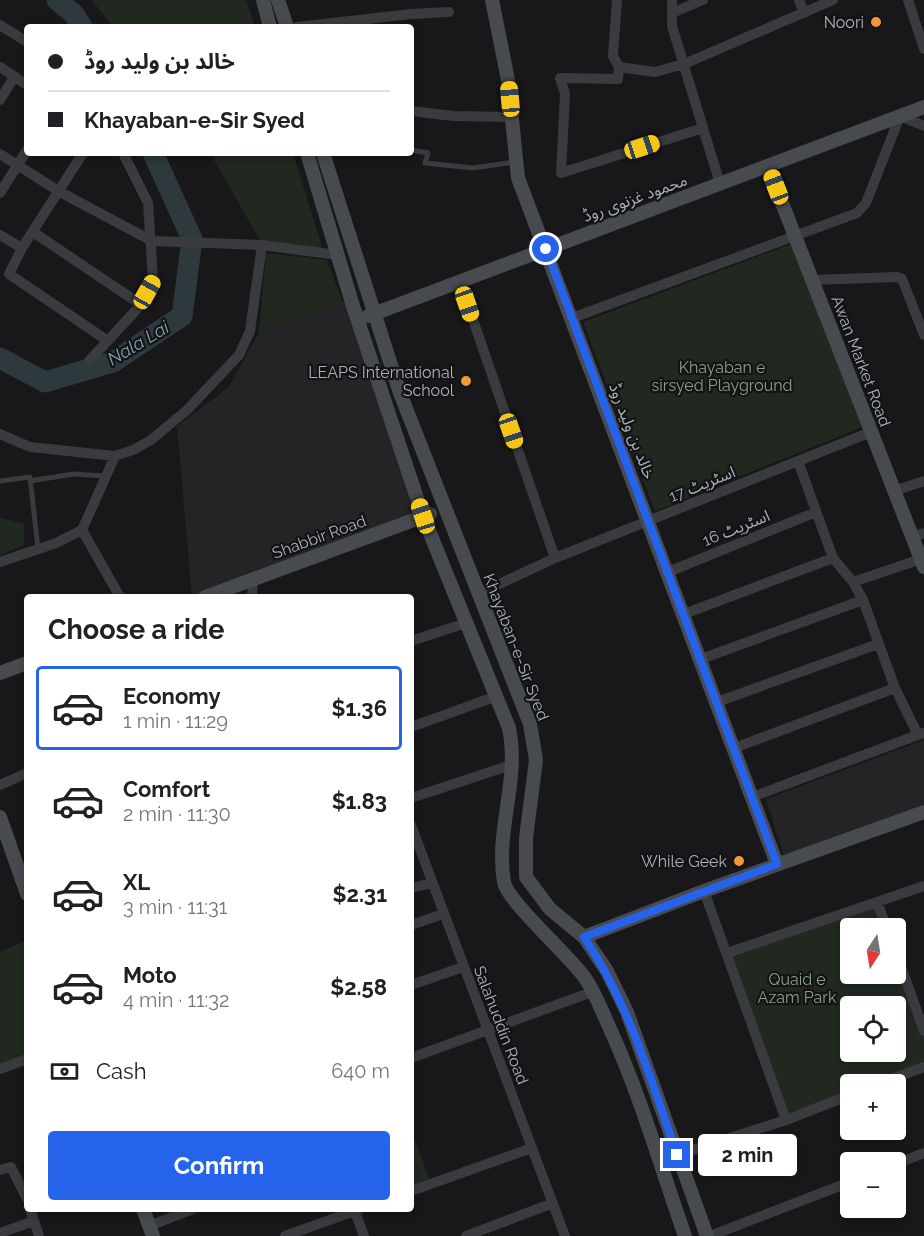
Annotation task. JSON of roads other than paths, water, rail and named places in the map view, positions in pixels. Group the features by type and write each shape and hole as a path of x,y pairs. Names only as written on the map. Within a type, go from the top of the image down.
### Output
{"street":[{"path":"263,0 269,24"},
{"path":"278,0 286,24"},
{"name":"خالد بن ولید روڈ","path":"492,0 504,51 518,178 777,864"},
{"path":"617,0 613,56 619,67 618,79 560,78 565,94 561,173 703,128"},
{"path":"672,0 672,26 720,184"},
{"path":"672,13 703,0"},
{"path":"799,0 804,13"},
{"path":"619,67 655,72 684,64 832,0"},
{"path":"908,0 924,49"},
{"path":"323,24 449,12"},
{"path":"401,15 402,24"},
{"path":"0,25 24,40"},
{"path":"0,67 24,83"},
{"path":"0,100 14,76"},
{"name":"محمود غزنوی روڈ","path":"358,320 924,107"},
{"path":"414,111 453,116 511,117"},
{"path":"572,318 857,213 866,203 900,116 924,126"},
{"path":"0,154 60,192 157,241 258,244 337,255"},
{"path":"0,194 24,155"},
{"path":"81,156 22,248 9,274 108,341"},
{"path":"89,361 140,304 153,280 157,241 148,202 125,156"},
{"path":"308,156 337,255 423,516 509,728 514,764 504,849 504,884 530,918 565,952 592,992 626,1065 685,1236"},
{"name":"Khayaban-e-Sir Syed","path":"324,156 400,393 443,509 530,724 535,742 536,759 526,838 526,877 550,909 584,937 607,971 627,1012 708,1236"},
{"name":"Awan Market Road","path":"768,167 894,491 918,535 922,563"},
{"path":"33,232 140,304"},
{"path":"0,235 22,248"},
{"path":"0,434 30,447 115,456 133,450 151,440 187,410 239,355 250,331 258,244"},
{"path":"812,280 897,277 902,279 924,335"},
{"path":"460,282 555,558"},
{"name":"اسٹریٹ 17","path":"478,594 555,558 871,432"},
{"path":"0,562 82,530 115,456"},
{"path":"752,797 921,734 895,688 863,600 854,582 833,558 798,461"},
{"path":"894,491 924,481"},
{"name":"Shabbir Road","path":"213,594 443,509"},
{"name":"اسٹریٹ 16","path":"668,572 816,512"},
{"path":"82,530 118,594"},
{"path":"684,614 833,558"},
{"path":"854,582 922,563"},
{"path":"252,594 253,579"},
{"path":"700,659 863,600"},
{"path":"414,640 466,623"},
{"path":"717,702 878,644"},
{"path":"0,673 24,664"},
{"path":"734,748 895,688"},
{"path":"414,726 497,696"},
{"path":"414,797 514,764"},
{"path":"0,785 24,774"},
{"path":"584,937 777,864 924,812"},
{"path":"0,817 24,883"},
{"name":"Salahuddin Road","path":"414,833 566,1236"},
{"path":"414,887 432,883"},
{"path":"727,953 924,886"},
{"path":"704,891 786,1120"},
{"path":"877,902 883,918"},
{"path":"414,924 443,914"},
{"path":"414,984 463,967"},
{"path":"906,980 924,1031"},
{"path":"414,1057 592,992"},
{"path":"0,1069 24,1060"},
{"path":"905,1074 924,1067"},
{"path":"677,1155 786,1120 840,1099"},
{"path":"414,1190 532,1148"},
{"path":"906,1160 924,1153"},
{"path":"0,1170 11,1167 24,1192"},
{"path":"708,1236 840,1186"},
{"path":"466,1236 553,1203"},
{"path":"31,1212 39,1236"},
{"path":"144,1212 151,1231 187,1212"},
{"path":"285,1236 351,1212"},
{"path":"357,1212 363,1236"},
{"path":"0,1233 34,1221"}],"lane":[{"path":"414,151 428,153 425,163 473,168 515,162"},
{"path":"30,481 73,474 106,476"},
{"path":"0,482 30,477 38,549"}],"waterway":[{"name":"Nala Lai","path":"57,0 74,14 80,24"},
{"name":"Nala Lai","path":"0,358 45,382 113,362 182,316 192,239 154,156"}],"place":[{"name":"Noori","path":"876,22"},
{"name":"LEAPS International School","path":"466,381"},
{"name":"While Geek","path":"739,861"}],"park label":[{"name":"Khayaban e sirsyed Playground","path":"722,376"},
{"name":"Quaid e Azam Park","path":"797,988"}]}
